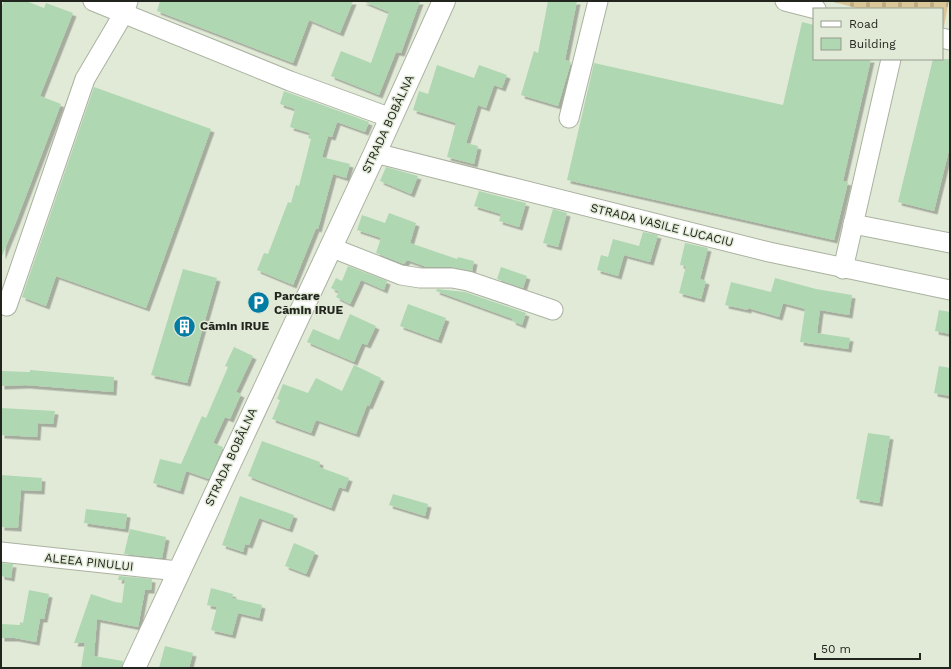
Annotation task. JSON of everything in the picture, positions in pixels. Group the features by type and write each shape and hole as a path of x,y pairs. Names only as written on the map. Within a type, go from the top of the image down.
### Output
{"main road":[{"name":"STRADA BOBÂLNA","path":"134,668 178,571 375,153 444,1"}],"street":[{"path":"93,1 126,7 290,81 391,118"},
{"path":"570,118 598,1"},
{"path":"784,1 813,8"},
{"path":"6,306 85,79 126,7"},
{"path":"843,269 891,60"},
{"name":"STRADA VASILE LUCACIU","path":"375,153 761,250 843,269 950,290"},
{"path":"853,224 950,243"},
{"path":"330,247 402,274 420,278 452,278 553,310"},
{"name":"ALEEA PINULUI","path":"1,552 178,571"}],"green space":[{"path":"830,1 949,1 943,31 943,8 856,8"}],"building":[{"path":"4,1 26,1 44,8 46,3 73,13 40,96 61,104 2,256 1,8"},
{"path":"160,1 353,1 340,33 309,20 293,63 157,11"},
{"path":"362,1 420,1 401,53 396,52 379,95 331,76 341,51 371,63 389,12"},
{"path":"548,1 577,1 565,60 571,62 558,106 521,95 534,51 538,53"},
{"path":"802,22 813,25 813,60 871,60 843,181 848,182 834,240 567,180 594,63 783,105"},
{"path":"950,59 950,146 934,211 898,202 933,60"},
{"path":"437,65 474,78 479,65 507,75 502,88 494,85 486,108 478,105 466,143 478,146 474,164 447,157 456,123 413,110 419,91 428,94"},
{"path":"94,87 211,129 146,308 56,276 46,306 22,297"},
{"path":"284,91 369,122 365,132 337,122 332,137 328,136 322,157 350,164 346,178 333,174 318,229 316,228 293,285 257,270 264,253 268,254 288,202 291,203 296,185 299,186 311,139 308,138 310,133 290,127 295,109 280,104"},
{"path":"386,167 418,176 411,194 380,181"},
{"path":"479,191 526,203 519,227 499,221 501,214 474,206"},
{"path":"553,209 567,213 558,247 543,243"},
{"path":"389,213 416,223 410,243 457,259 458,257 474,261 472,271 452,267 427,267 407,260 404,264 376,253 381,238 357,230 362,215 385,223"},
{"path":"643,232 658,235 650,262 624,255 618,276 597,270 601,255 608,257 613,239 639,246"},
{"path":"685,243 708,248 700,279 706,281 701,299 679,293 686,266 680,265"},
{"path":"348,266 387,281 384,290 361,280 350,304 336,297 339,292 331,288 336,278 342,281"},
{"path":"501,267 527,276 523,288 497,279"},
{"name":"Cămin IRUE","path":"183,269 217,278 187,383 151,375"},
{"path":"775,278 816,289 852,295 849,315 820,310 817,333 850,338 848,349 800,342 805,309 783,303 779,317 748,308 748,310 725,305 731,282 771,292"},
{"path":"437,289 465,292 526,313 522,325 512,321 513,319 436,291"},
{"path":"408,304 446,318 438,340 400,326"},
{"path":"939,310 950,312 950,334 935,331"},
{"path":"350,314 376,326 367,345 362,343 354,362 307,342 313,329 339,340"},
{"path":"234,347 253,356 236,392 241,394 230,419 225,417 213,443 223,447 209,479 186,471 180,491 153,483 160,459 181,464 202,416 206,418 228,367 225,366"},
{"path":"354,365 381,378 369,406 367,405 356,434 316,420 311,433 272,419 280,400 277,399 283,384 308,393 316,378 342,391"},
{"path":"939,366 950,368 950,396 934,393"},
{"path":"30,370 114,377 113,392 26,385 1,386 1,371 30,372"},
{"path":"1,408 55,411 53,424 38,423 37,437 1,435"},
{"path":"868,433 890,436 879,503 856,499"},
{"path":"262,441 320,462 319,467 349,478 345,489 339,487 331,508 248,476"},
{"path":"1,475 42,478 41,491 21,490 18,528 1,527"},
{"path":"393,494 428,504 425,516 389,505"},
{"path":"240,496 294,515 289,529 259,518 249,545 245,544 243,552 222,545"},
{"path":"86,509 127,514 125,529 84,523"},
{"path":"130,529 166,537 162,558 124,554"},
{"path":"294,543 315,552 306,574 285,566"},
{"path":"1,563 13,564 11,578 1,576"},
{"path":"119,576 152,579 151,590 145,590 138,627 97,619 94,656 123,661 122,668 81,668 85,643 74,643 91,594 122,603 125,580 118,580"},
{"path":"211,588 233,594 232,598 262,605 259,618 238,613 232,635 211,630 217,607 207,605"},
{"path":"29,590 49,594 44,619 40,619 36,642 15,638 1,638 1,624 20,625 20,622 23,623"},
{"path":"165,646 193,653 189,668 159,668"}],"place":[{"name":"Parcare Cămin IRUE","path":"259,303"},
{"name":"Cămin IRUE","path":"184,326"}]}
